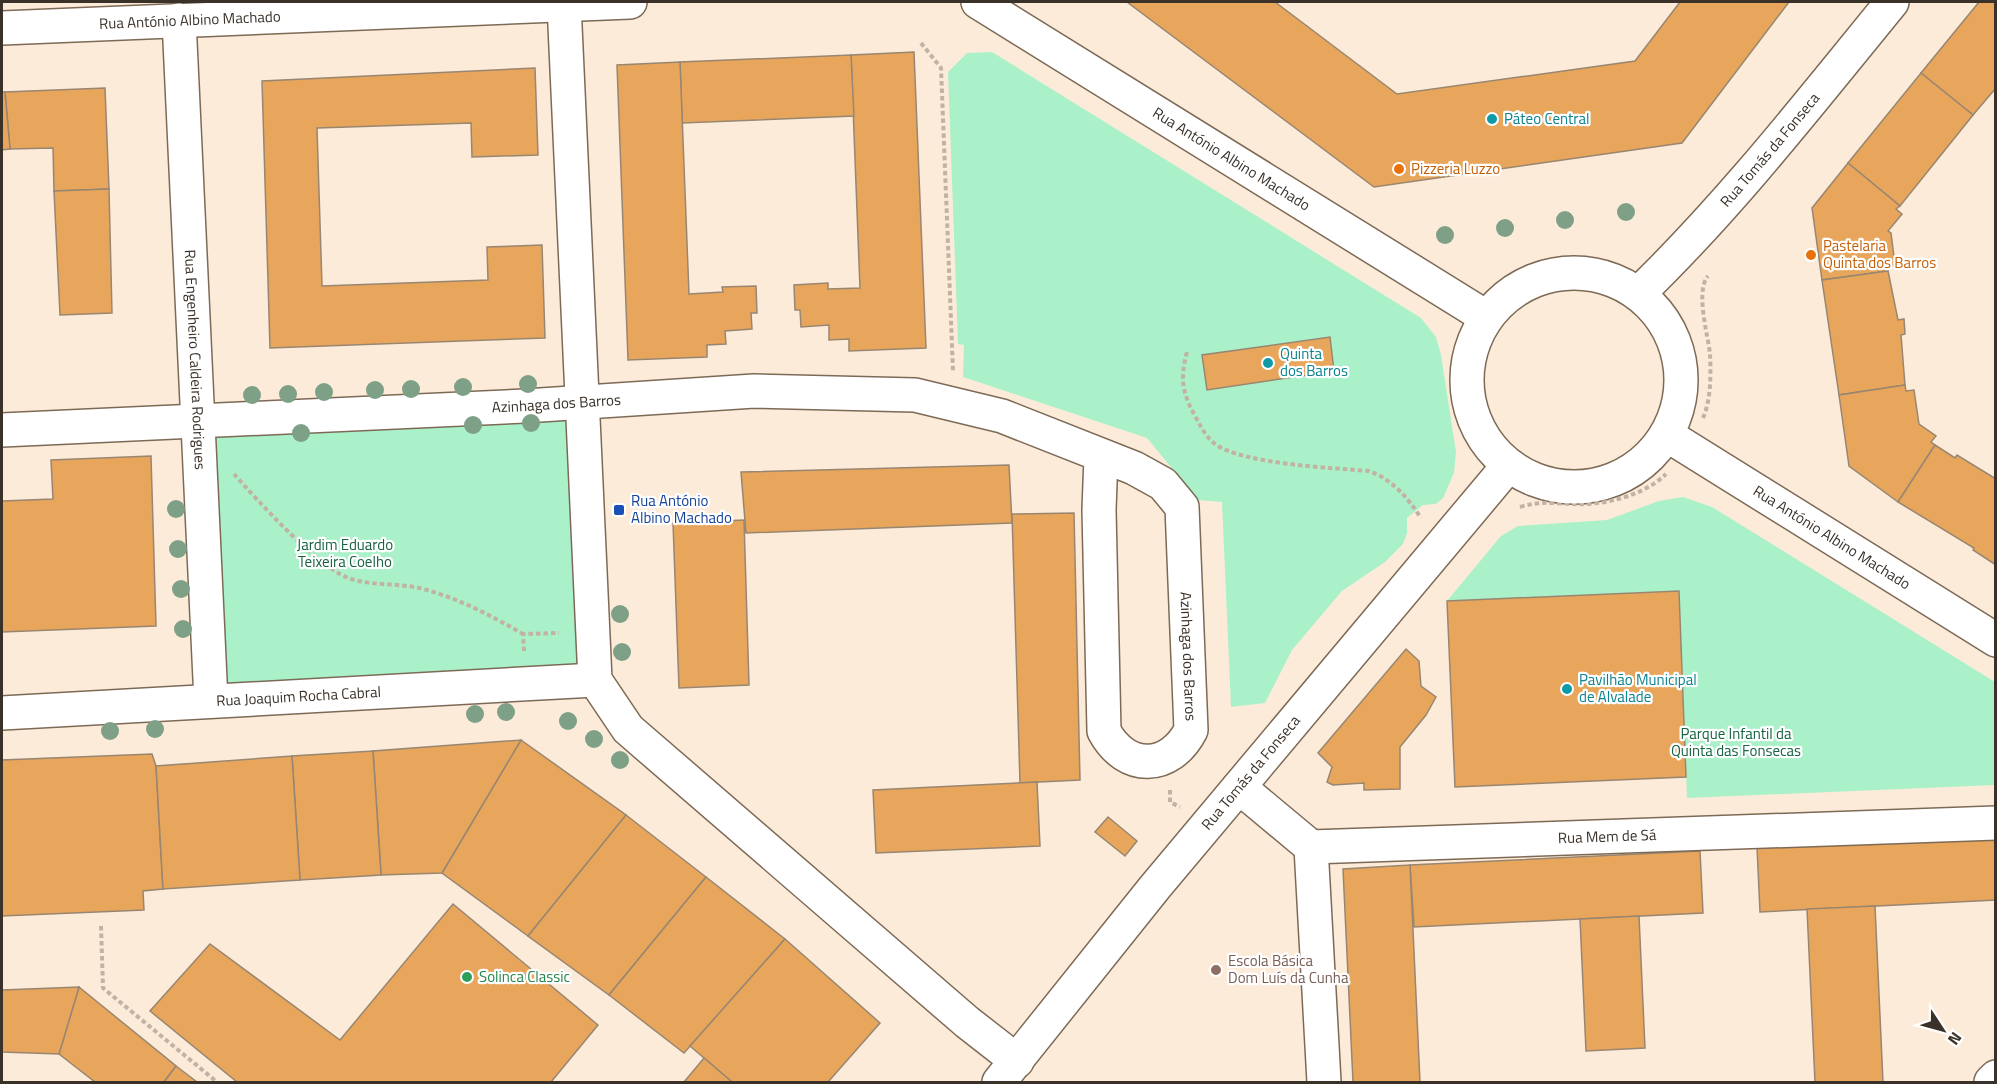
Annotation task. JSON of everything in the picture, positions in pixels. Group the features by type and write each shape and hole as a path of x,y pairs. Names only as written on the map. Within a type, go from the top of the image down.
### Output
{"street":[{"name":"Rua António Albino Machado","path":"2,28 630,2"},
{"name":"Rua António Albino Machado","path":"978,2 1486,317"},
{"name":"Rua Tomás da Fonseca","path":"1639,293 1675,259 1800,115 1892,2"},
{"path":"564,4 595,680 628,729 967,1022 1008,1072"},
{"name":"Rua Engenheiro Caldeira Rodrigues","path":"179,20 211,701"},
{"path":"1558,273 1587,273 1614,279 1639,293 1661,316 1676,344 1682,374 1678,442 1612,482 1576,489 1540,483 1508,466 1485,442 1471,412 1466,379 1471,347 1486,317 1506,297 1530,281 1558,273"},
{"name":"Azinhaga dos Barros","path":"2,430 198,419 584,403 754,391 915,395 1002,416 1134,468 1162,484 1182,507 1191,730 1179,750 1157,760 1146,762 1126,756 1110,743 1104,731 1099,510 1101,456"},
{"name":"Rua António Albino Machado","path":"1678,442 1995,640"},
{"name":"Rua Tomás da Fonseca","path":"1008,1072 1155,887 1508,466"},
{"name":"Rua Joaquim Rocha Cabral","path":"2,713 595,680"},
{"path":"1239,787 1311,847 1324,1083"},
{"name":"Rua Mem de Sá","path":"1311,847 1995,823"},
{"path":"1991,1083 1995,1077"}],"path":[{"path":"921,43 941,68 954,405"},
{"path":"1518,507 1539,501 1573,504 1603,503 1654,486 1678,442 1708,406 1710,355 1703,310 1704,280 1711,272"},
{"path":"1186,352 1182,370 1182,389 1206,434 1215,443 1251,459 1369,471 1380,475 1411,504 1439,546"},
{"path":"199,460 225,459 234,475 291,533 334,571 359,582 422,588 442,595 524,634 593,632"},
{"path":"524,634 525,684"},
{"path":"101,926 103,988 217,1083"}],"green space":[{"path":"992,52 1421,318 1436,337 1441,355 1456,452 1454,473 1443,498 1436,504 1423,505 1407,518 1407,533 1403,544 1385,562 1342,591 1292,650 1265,703 1231,707 1222,502 1198,500 1147,438 963,377 964,345 958,344 948,72 967,53"},
{"name":"Jardim Eduardo Teixeira Coelho","path":"584,403 595,680 211,701 198,419"},
{"name":"Parque Infantil da Quinta das Fonsecas","path":"1683,497 1712,507 1995,682 1995,785 1687,798 1679,591 1447,601 1501,536 1518,526 1607,520 1659,501"}],"building":[{"name":"Páteo Central","path":"1127,2 1275,2 1397,94 1635,61 1680,2 1789,2 1682,143 1374,187"},
{"path":"1979,2 1996,2 1996,88 1973,115 1921,73"},
{"path":"914,52 926,348 849,351 849,339 829,340 829,325 801,327 800,310 795,310 794,285 828,283 828,289 860,288 851,55"},
{"path":"851,55 854,116 682,123 680,62"},
{"path":"680,62 689,294 723,292 722,287 756,286 757,313 751,313 752,329 725,331 726,344 707,345 707,357 628,360 617,65"},
{"path":"535,68 538,155 472,157 471,123 317,128 322,286 488,280 487,247 542,245 545,338 270,348 262,81"},
{"path":"1921,73 1973,115 1900,206 1848,163"},
{"path":"105,88 109,189 54,191 53,148 10,149 5,92"},
{"path":"2,92 5,92 10,149 2,150"},
{"path":"1848,163 1900,206 1896,209 1902,214 1888,231 1891,233 1895,265 1887,266 1888,271 1822,280 1812,208"},
{"path":"109,189 112,313 60,315 54,191"},
{"path":"1888,271 1898,320 1904,319 1905,334 1901,335 1905,385 1839,395 1822,280"},
{"name":"Quinta dos Barros","path":"1330,337 1334,371 1207,390 1202,355"},
{"path":"1905,385 1906,391 1914,390 1919,424 1936,436 1931,442 1935,445 1898,502 1849,466 1839,395"},
{"path":"1935,445 1955,458 1957,455 1996,479 1996,565 1973,550 1974,548 1898,502"},
{"path":"151,456 156,626 2,632 2,501 53,499 51,460"},
{"path":"1009,465 1012,523 746,533 741,472"},
{"path":"1074,513 1080,780 1020,783 1012,514"},
{"path":"744,520 749,685 679,688 673,523"},
{"name":"Pavilhão Municipal de Alvalade","path":"1679,591 1686,777 1455,787 1447,601"},
{"path":"1406,649 1419,661 1421,686 1436,697 1426,715 1400,747 1400,789 1364,790 1364,783 1333,785 1327,782 1332,767 1318,753"},
{"path":"521,740 626,815 528,936 442,873"},
{"path":"521,740 442,873 381,875 373,751"},
{"path":"373,751 381,875 300,880 292,756"},
{"path":"152,754 156,766 163,889 143,891 144,910 2,916 2,760"},
{"path":"292,756 300,880 163,889 156,766"},
{"path":"1037,782 1040,846 876,853 873,790"},
{"path":"626,815 706,877 609,995 528,936"},
{"path":"1108,817 1137,841 1125,856 1095,832"},
{"path":"1996,835 1996,900 1760,912 1757,847"},
{"path":"1700,851 1703,913 1414,927 1410,865"},
{"path":"1410,865 1420,1082 1353,1082 1343,869"},
{"path":"706,877 785,939 684,1053 609,995"},
{"name":"Solinca Classic","path":"453,904 598,1025 551,1082 237,1082 150,1011 210,944 340,1040"},
{"path":"1875,906 1883,1082 1815,1082 1807,909"},
{"path":"1639,916 1645,1048 1586,1051 1580,919"},
{"path":"785,939 880,1023 828,1082 732,1082 690,1046"},
{"path":"79,987 176,1066 164,1082 95,1082 59,1054"},
{"path":"79,987 59,1054 2,1052 2,990"},
{"path":"704,1058 732,1082 684,1082"},
{"path":"176,1066 197,1082 164,1082"}],"place":[{"name":"Páteo Central","path":"1492,119"},
{"name":"Pizzeria Luzzo","path":"1399,169"},
{"name":"Pastelaria Quinta dos Barros","path":"1811,255"},
{"name":"Quinta dos Barros","path":"1268,363"},
{"name":"Rua António Albino Machado","path":"619,510"},
{"name":"Pavilhão Municipal de Alvalade","path":"1567,689"},
{"name":"Escola Básica Dom Luís da Cunha","path":"1216,970"},
{"name":"Solinca Classic","path":"467,977"}]}
